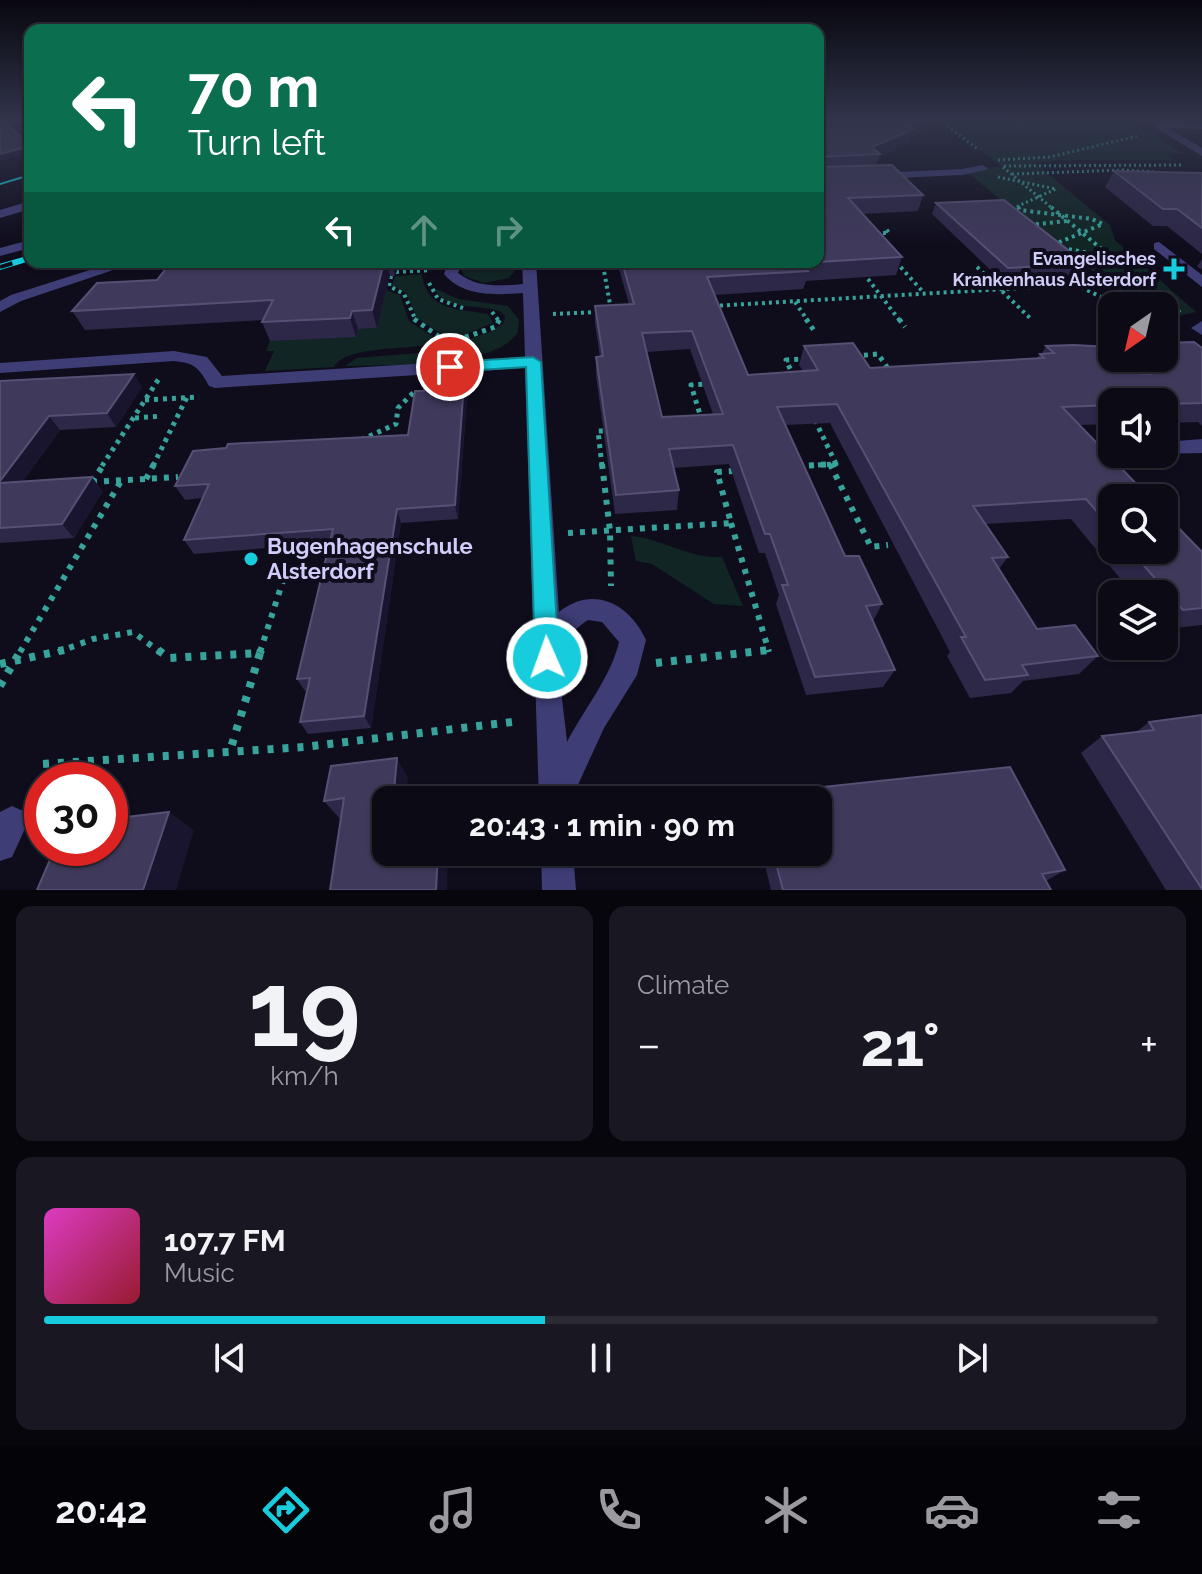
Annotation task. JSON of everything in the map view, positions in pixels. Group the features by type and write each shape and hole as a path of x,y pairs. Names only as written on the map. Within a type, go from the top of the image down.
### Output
{"street":[{"path":"861,176 982,171"},
{"path":"0,214 24,207"},
{"path":"0,252 24,246"},
{"path":"1159,246 1202,283"},
{"path":"0,307 16,298 111,268"},
{"path":"454,268 457,282 469,287 487,290 531,288"},
{"path":"529,268 553,786"},
{"path":"0,368 192,357 205,362 213,371 215,382 533,362"},
{"path":"1178,448 1202,446"},
{"path":"547,658 557,630 571,615 586,609 606,610 623,620 633,640 627,666 594,718 560,786"},
{"path":"558,866 559,890"}],"path":[{"path":"996,162 1201,328"},
{"path":"1019,166 1181,162"},
{"path":"982,171 1056,189 1018,208 1092,219 1103,224 1055,246 1135,261 1123,266"},
{"path":"962,172 1157,172"},
{"path":"1016,226 1068,221"},
{"path":"880,244 871,234 889,233 886,229"},
{"path":"889,254 925,294"},
{"path":"977,267 1031,319"},
{"path":"396,272 437,268"},
{"path":"532,316 611,311 604,268"},
{"path":"426,270 430,288 438,299 454,307 475,309"},
{"path":"391,276 389,286 404,294 414,320 448,343"},
{"path":"868,279 905,327"},
{"path":"703,306 1141,281"},
{"path":"1076,285 1098,296"},
{"path":"794,301 815,332"},
{"path":"440,346 495,327 500,322 499,316 485,310"},
{"path":"847,356 878,354 895,379"},
{"path":"92,482 174,356"},
{"path":"800,390 786,360 816,358"},
{"path":"779,378 794,377"},
{"path":"704,428 691,385 720,383"},
{"path":"353,443 396,424 398,408 417,389"},
{"path":"145,400 208,396"},
{"path":"146,479 187,397"},
{"path":"788,467 836,464 812,414"},
{"path":"134,418 162,416"},
{"path":"604,431 598,431 613,579 606,610"},
{"path":"366,437 372,444"},
{"path":"627,666 769,652 712,458"},
{"path":"830,464 871,547 888,545"},
{"path":"717,472 745,470"},
{"path":"77,484 178,477"},
{"path":"0,686 121,481"},
{"path":"542,535 731,523"},
{"path":"230,751 289,562"},
{"path":"0,664 47,656 93,639 133,632 169,658 260,653"},
{"path":"72,762 304,747 550,717"}],"green space":[{"path":"995,162 1047,162 1035,163 1110,225 1115,240 1174,292 1119,292 1090,269 1085,270 973,177 962,172 1001,166"},
{"path":"461,268 517,268 509,278 484,283 464,276"},
{"path":"422,274 425,286 437,302 455,309 488,314 493,323 451,340 417,318 406,293 392,285 395,276"},
{"path":"434,288 458,299 508,306 519,320 518,332 506,344 487,353 464,358 413,364 345,366 357,358 431,352 490,332 504,323 505,316 501,312 454,304 439,296"},
{"path":"386,290 400,295 409,321 441,342 366,351 341,360 334,367 265,371 274,351 266,351 270,341 338,330 377,328"},
{"path":"1178,296 1196,312 1178,316"},
{"path":"631,536 699,555 722,557 743,606 714,604 652,564 636,561"}],"building":[{"path":"892,165 923,195 848,198 902,257 824,262 824,167"},
{"path":"1114,171 1202,173 1202,228 1177,209 1163,209"},
{"path":"1004,200 1086,264 1008,268 936,203"},
{"path":"166,268 382,268 372,310 352,311 350,318 262,322 273,300 72,311 97,283 157,280"},
{"path":"624,268 806,268 808,271 707,277 748,375 818,370 804,346 853,343 870,368 1044,358 1040,354 1054,353 1046,346 1074,345 1098,346 1098,372 1151,374 1178,372 1178,343 1194,342 1202,348 1202,403 1178,404 1178,388 1098,388 1098,406 1062,407 1098,444 1098,468 1121,468 1136,484 1098,484 1098,513 1086,499 973,506 1008,557 992,558 1037,629 1075,625 1098,656 1022,665 1028,675 985,680 961,637 966,637 837,404 777,407 845,556 859,556 882,604 866,606 895,670 815,677 782,585 788,585 770,534 765,534 733,445 669,449 679,490 616,495 596,357 603,356 595,306 634,304","holes":["692,331 723,414 662,417 642,333"]},
{"path":"465,370 455,505 397,509 364,716 300,722 310,678 297,679 333,529 184,540 209,484 175,486 193,451 226,448 228,444 408,435 415,391 424,391 426,372"},
{"path":"134,374 107,413 49,416 0,481 0,381"},
{"path":"92,477 62,524 0,528 0,483"},
{"path":"1178,527 1202,552 1202,608 1183,610 1178,604 1178,580 1156,580 1142,564 1178,564"},
{"path":"1202,715 1202,889 1102,736 1154,730 1149,722"},
{"path":"397,758 394,786 372,786 372,866 437,866 436,890 330,890 344,798 324,801 331,766"},
{"path":"1010,767 1065,870 1042,874 1051,890 783,890 777,866 832,866 832,786"},
{"path":"169,812 143,890 37,890 47,866 128,866 128,817"}],"tram line":[{"path":"0,184 24,177"}],"railway":[{"path":"0,267 24,260"}],"place":[{"name":"Evangelisches Krankenhaus Alsterdorf","path":"1174,269"},
{"name":"Bugenhagenschule Alsterdorf","path":"251,559"}],"route":[{"path":"450,367 533,362 547,658"}]}
